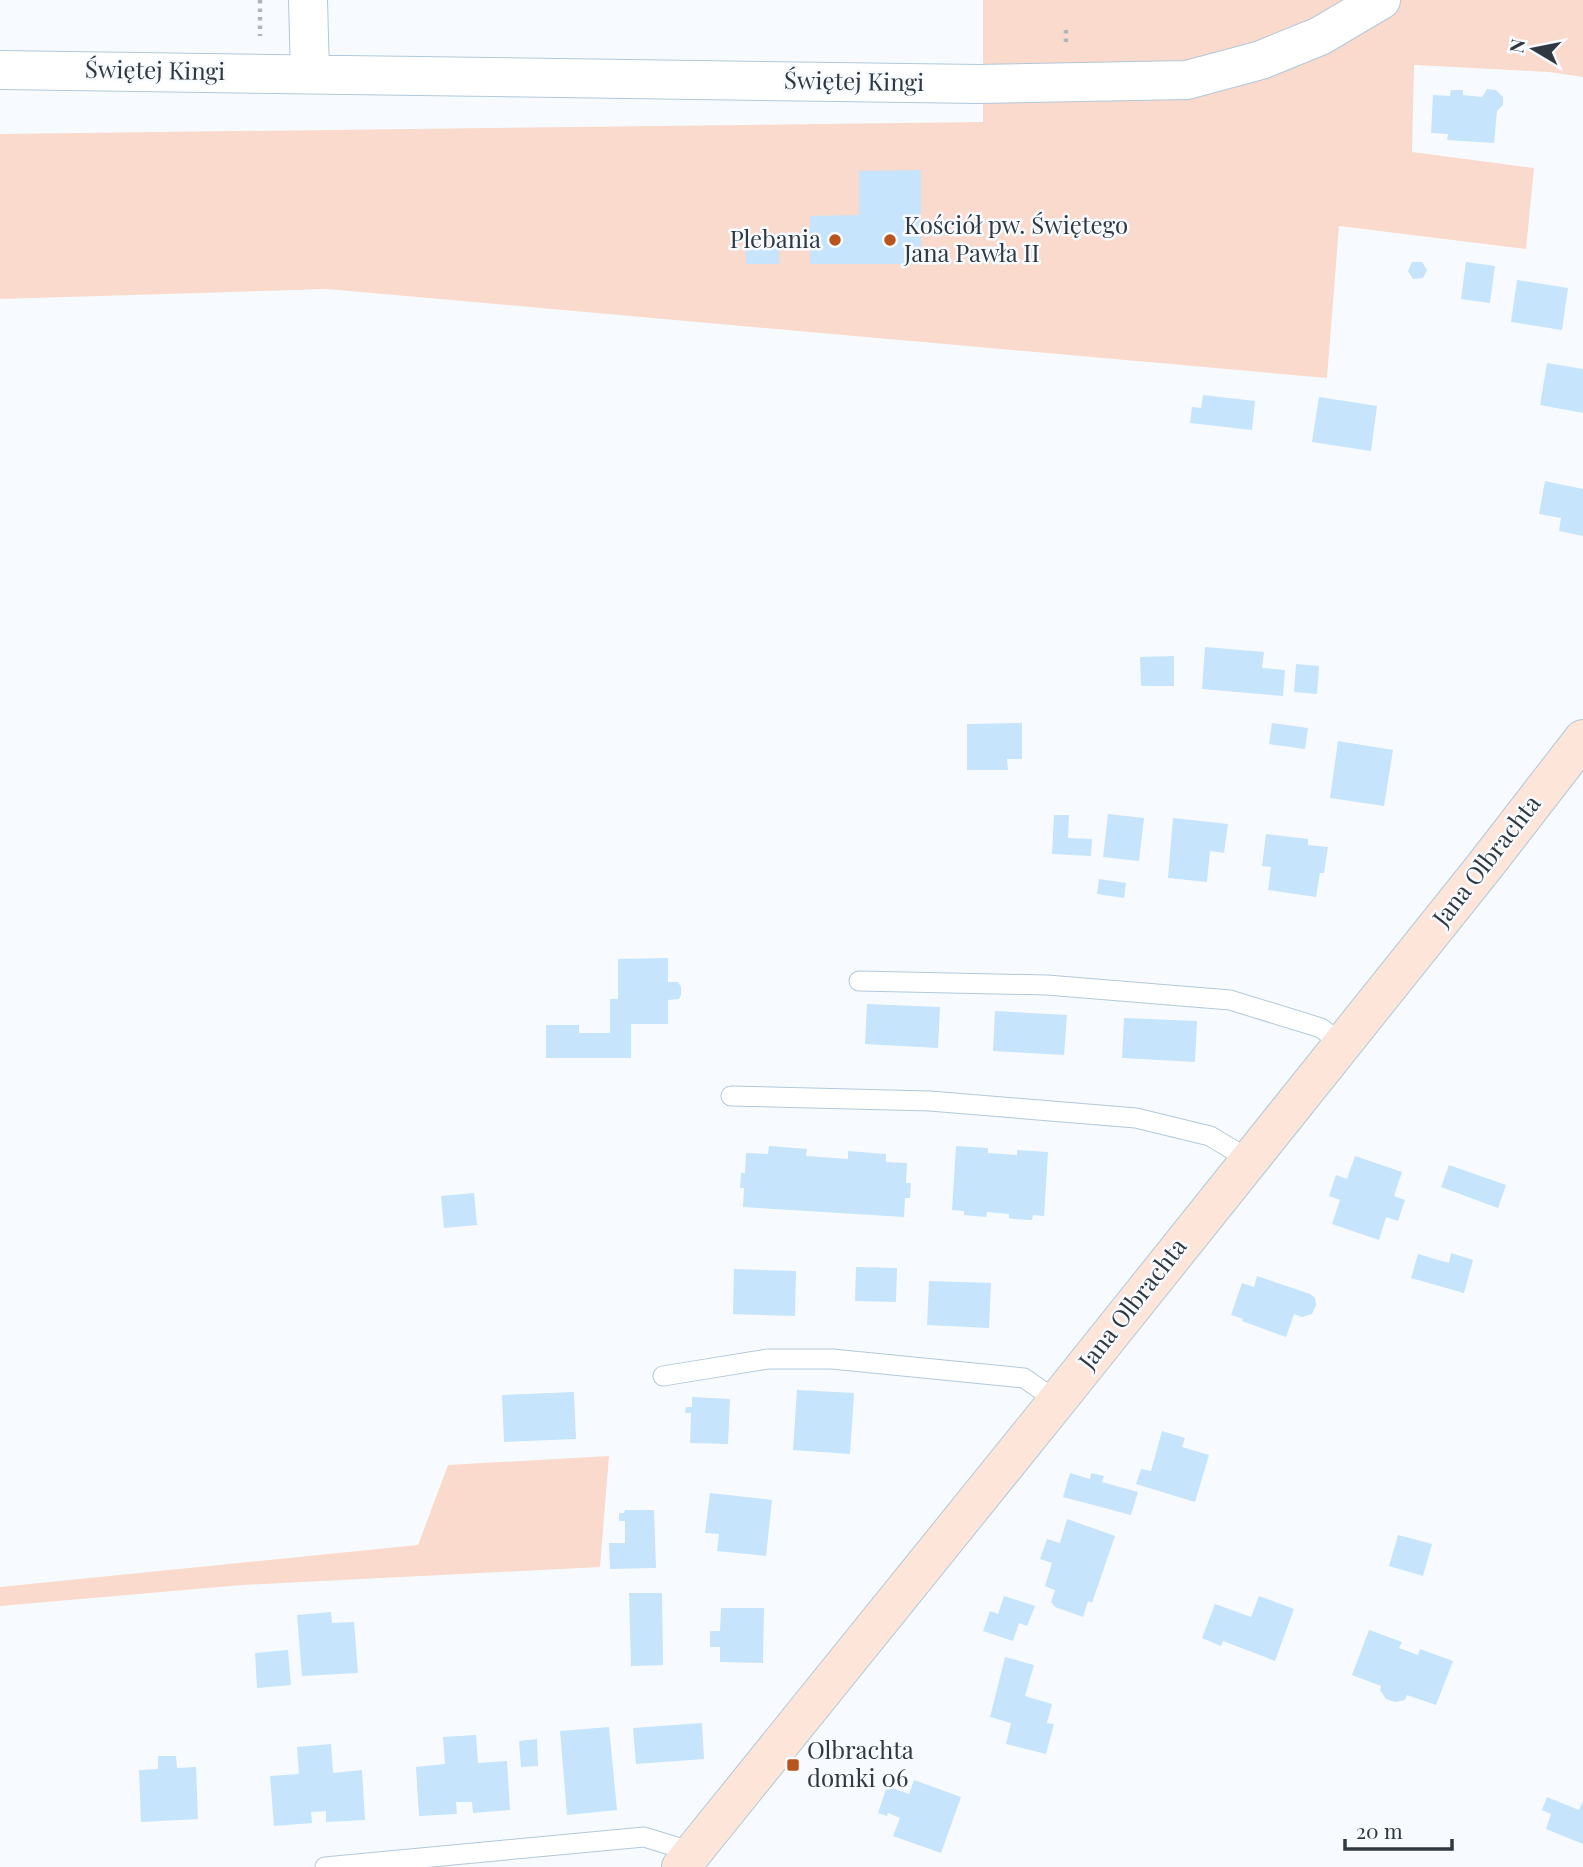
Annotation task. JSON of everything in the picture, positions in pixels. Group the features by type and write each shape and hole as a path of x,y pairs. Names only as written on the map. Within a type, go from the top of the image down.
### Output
{"street":[{"path":"308,0 310,73"},
{"name":"Świętej Kingi","path":"0,69 979,84 1187,80 1261,60 1320,36 1381,0"},
{"name":"Jana Olbrachta","path":"687,1860 1058,1401 1583,739"}],"lane":[{"path":"859,981 1047,985 1230,1000 1321,1028 1342,1044"},
{"path":"731,1096 930,1101 1136,1118 1210,1136 1248,1159"},
{"path":"663,1376 768,1359 832,1359 1024,1378 1058,1401"},
{"path":"325,1867 644,1837 687,1860"}],"path":[{"path":"260,0 260,37"}],"shaded area":[{"path":"983,0 1583,0 1583,77 1549,72 1414,65 1412,152 1534,168 1526,249 1339,226 1327,378 327,289 0,299 0,134 983,122"},
{"path":"609,1456 600,1567 242,1585 0,1606 0,1587 418,1545 448,1465"}],"building":[{"path":"1487,89 1496,90 1503,97 1503,105 1497,111 1494,143 1447,140 1448,134 1431,133 1433,95 1450,96 1451,90 1463,90 1463,95 1482,97"},
{"name":"Kościół pw. Świętego Jana Pawła II","path":"921,170 921,264 810,264 810,216 859,215 859,171"},
{"path":"746,248 779,248 779,264 746,264"},
{"path":"1412,262 1422,262 1427,270 1423,278 1413,279 1408,271"},
{"path":"1466,262 1495,266 1490,303 1461,299"},
{"path":"1517,280 1568,288 1562,330 1511,322"},
{"path":"1547,363 1583,369 1583,413 1540,405"},
{"path":"1203,395 1255,401 1252,430 1190,423 1192,407 1201,408"},
{"path":"1319,397 1377,406 1371,451 1312,442"},
{"path":"1545,481 1583,489 1583,536 1559,531 1561,518 1539,514"},
{"path":"1205,647 1264,652 1262,668 1285,670 1283,696 1202,689"},
{"path":"1174,656 1174,686 1141,686 1140,657"},
{"path":"1296,664 1319,666 1317,694 1294,692"},
{"path":"1022,723 1022,759 1007,759 1008,770 967,770 967,724"},
{"path":"1272,723 1308,728 1305,749 1269,744"},
{"path":"1338,741 1393,750 1384,806 1330,798"},
{"path":"1108,814 1144,818 1139,861 1103,857"},
{"path":"1054,815 1069,815 1068,838 1092,839 1091,856 1052,854"},
{"path":"1173,818 1228,824 1224,853 1210,851 1207,882 1168,878"},
{"path":"1266,834 1308,839 1308,845 1328,847 1324,873 1320,873 1316,897 1268,890 1271,867 1262,866"},
{"path":"1099,879 1126,883 1124,898 1097,894"},
{"path":"668,958 668,982 678,982 681,995 679,999 668,1000 668,1024 631,1024 631,1058 546,1058 546,1025 579,1025 579,1033 610,1033 610,999 618,999 618,959"},
{"path":"867,1004 940,1007 938,1048 865,1044"},
{"path":"995,1011 1067,1015 1064,1055 993,1051"},
{"path":"1124,1018 1197,1021 1195,1062 1122,1058"},
{"path":"769,1146 807,1149 806,1156 848,1159 848,1151 886,1154 886,1162 907,1163 906,1183 911,1183 910,1198 905,1198 904,1217 743,1207 744,1188 740,1188 741,1173 745,1173 746,1153 768,1154"},
{"path":"956,1146 988,1148 988,1153 1017,1155 1017,1150 1048,1152 1044,1216 1033,1215 1032,1220 1013,1219 1009,1218 1009,1214 987,1212 986,1217 964,1215 964,1211 952,1210"},
{"path":"1355,1156 1402,1172 1394,1196 1405,1200 1398,1221 1386,1217 1379,1240 1332,1224 1340,1200 1329,1196 1336,1175 1347,1179"},
{"path":"1449,1165 1506,1185 1498,1208 1441,1187"},
{"path":"474,1193 477,1225 444,1228 441,1196"},
{"path":"1451,1253 1473,1260 1464,1293 1411,1278 1418,1254 1449,1263"},
{"path":"856,1267 897,1268 896,1302 855,1301"},
{"path":"734,1269 796,1271 795,1316 733,1314"},
{"path":"1257,1276 1315,1298 1316,1305 1312,1314 1302,1317 1294,1314 1286,1337 1231,1315 1242,1283 1254,1287"},
{"path":"929,1281 991,1283 989,1328 927,1325"},
{"path":"797,1390 854,1393 850,1454 793,1450"},
{"path":"574,1392 576,1439 504,1442 502,1395"},
{"path":"692,1397 730,1399 728,1444 690,1443 691,1413 685,1413 686,1407 692,1407"},
{"path":"1162,1431 1185,1438 1182,1447 1209,1455 1195,1502 1136,1484 1141,1469 1151,1471"},
{"path":"1070,1473 1090,1479 1091,1473 1104,1476 1102,1482 1138,1492 1131,1515 1063,1497"},
{"path":"710,1493 772,1500 766,1556 717,1551 719,1534 705,1533"},
{"path":"625,1510 654,1510 656,1568 610,1569 609,1543 625,1543 625,1521 619,1521 619,1513 624,1513"},
{"path":"1067,1519 1115,1536 1092,1603 1088,1601 1083,1617 1055,1607 1051,1602 1055,1590 1045,1586 1052,1563 1040,1559 1047,1539 1060,1543"},
{"path":"1398,1535 1432,1544 1423,1576 1389,1566"},
{"path":"629,1593 662,1593 663,1665 631,1666"},
{"path":"1004,1596 1035,1606 1027,1626 1019,1623 1013,1641 983,1631 990,1611 998,1614"},
{"path":"1259,1596 1294,1609 1275,1661 1223,1641 1221,1646 1202,1638 1215,1604 1251,1617"},
{"path":"721,1608 764,1608 763,1663 720,1662 720,1647 710,1647 710,1631 720,1631"},
{"path":"331,1612 332,1623 354,1622 358,1673 302,1676 297,1615"},
{"path":"1369,1630 1402,1642 1399,1648 1418,1655 1420,1649 1453,1661 1436,1705 1407,1695 1405,1700 1395,1702 1386,1699 1380,1690 1381,1686 1352,1675"},
{"path":"288,1650 291,1685 257,1688 255,1653"},
{"path":"1005,1657 1034,1665 1025,1696 1052,1704 1047,1723 1054,1724 1046,1754 1006,1744 1011,1723 990,1717"},
{"path":"702,1723 704,1759 636,1764 633,1728"},
{"path":"609,1727 617,1810 567,1815 560,1731"},
{"path":"476,1735 478,1763 507,1761 510,1810 473,1813 472,1802 456,1802 457,1814 419,1816 416,1767 445,1764 443,1737"},
{"path":"537,1739 538,1766 521,1767 519,1741"},
{"path":"331,1744 333,1773 362,1770 365,1820 326,1822 326,1811 311,1812 312,1823 274,1826 270,1776 299,1774 297,1747"},
{"path":"158,1756 176,1756 177,1768 196,1767 198,1819 141,1822 139,1770 158,1769"},
{"path":"914,1780 961,1797 941,1853 893,1836 900,1818 888,1813 887,1816 878,1813 887,1786 909,1794"},
{"path":"1547,1797 1579,1810 1583,1801 1583,1844 1546,1829 1551,1814 1542,1810"}],"place":[{"name":"Plebania","path":"835,240"},
{"name":"Kościół pw. Świętego Jana Pawła II","path":"890,240"},
{"name":"Olbrachta domki 06","path":"793,1765"}]}
